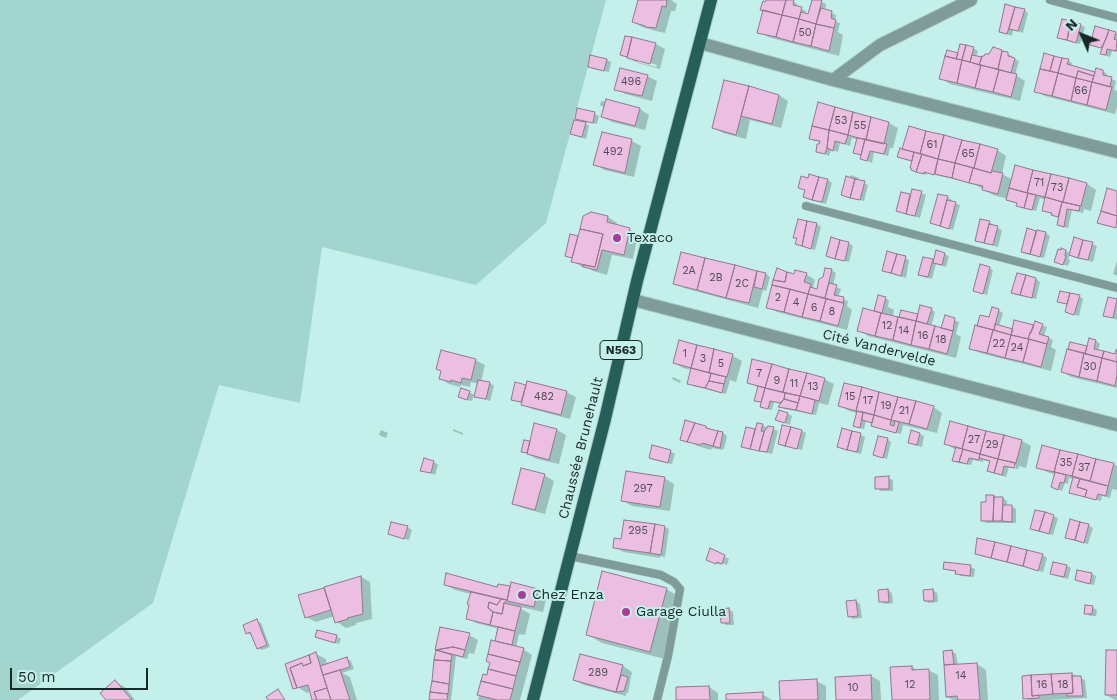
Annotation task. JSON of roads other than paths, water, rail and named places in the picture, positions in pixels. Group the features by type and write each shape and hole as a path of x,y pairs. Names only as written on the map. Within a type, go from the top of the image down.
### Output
{"main road":[{"name":"Chaussée Brunehault","path":"533,700 637,281 711,0"}],"street":[{"path":"833,80 880,45 971,0"},
{"path":"700,43 833,80 1117,152"},
{"name":"Cité Vandervelde","path":"633,300 1117,425"}],"lane":[{"path":"1050,0 1117,18"},
{"path":"806,206 1117,288"},
{"path":"570,556 661,575 674,582 680,589 668,656 657,700"}],"place":[{"name":"Texaco","path":"617,238"},
{"name":"Chez Enza","path":"522,595"},
{"name":"Garage Ciulla","path":"626,612"}]}
